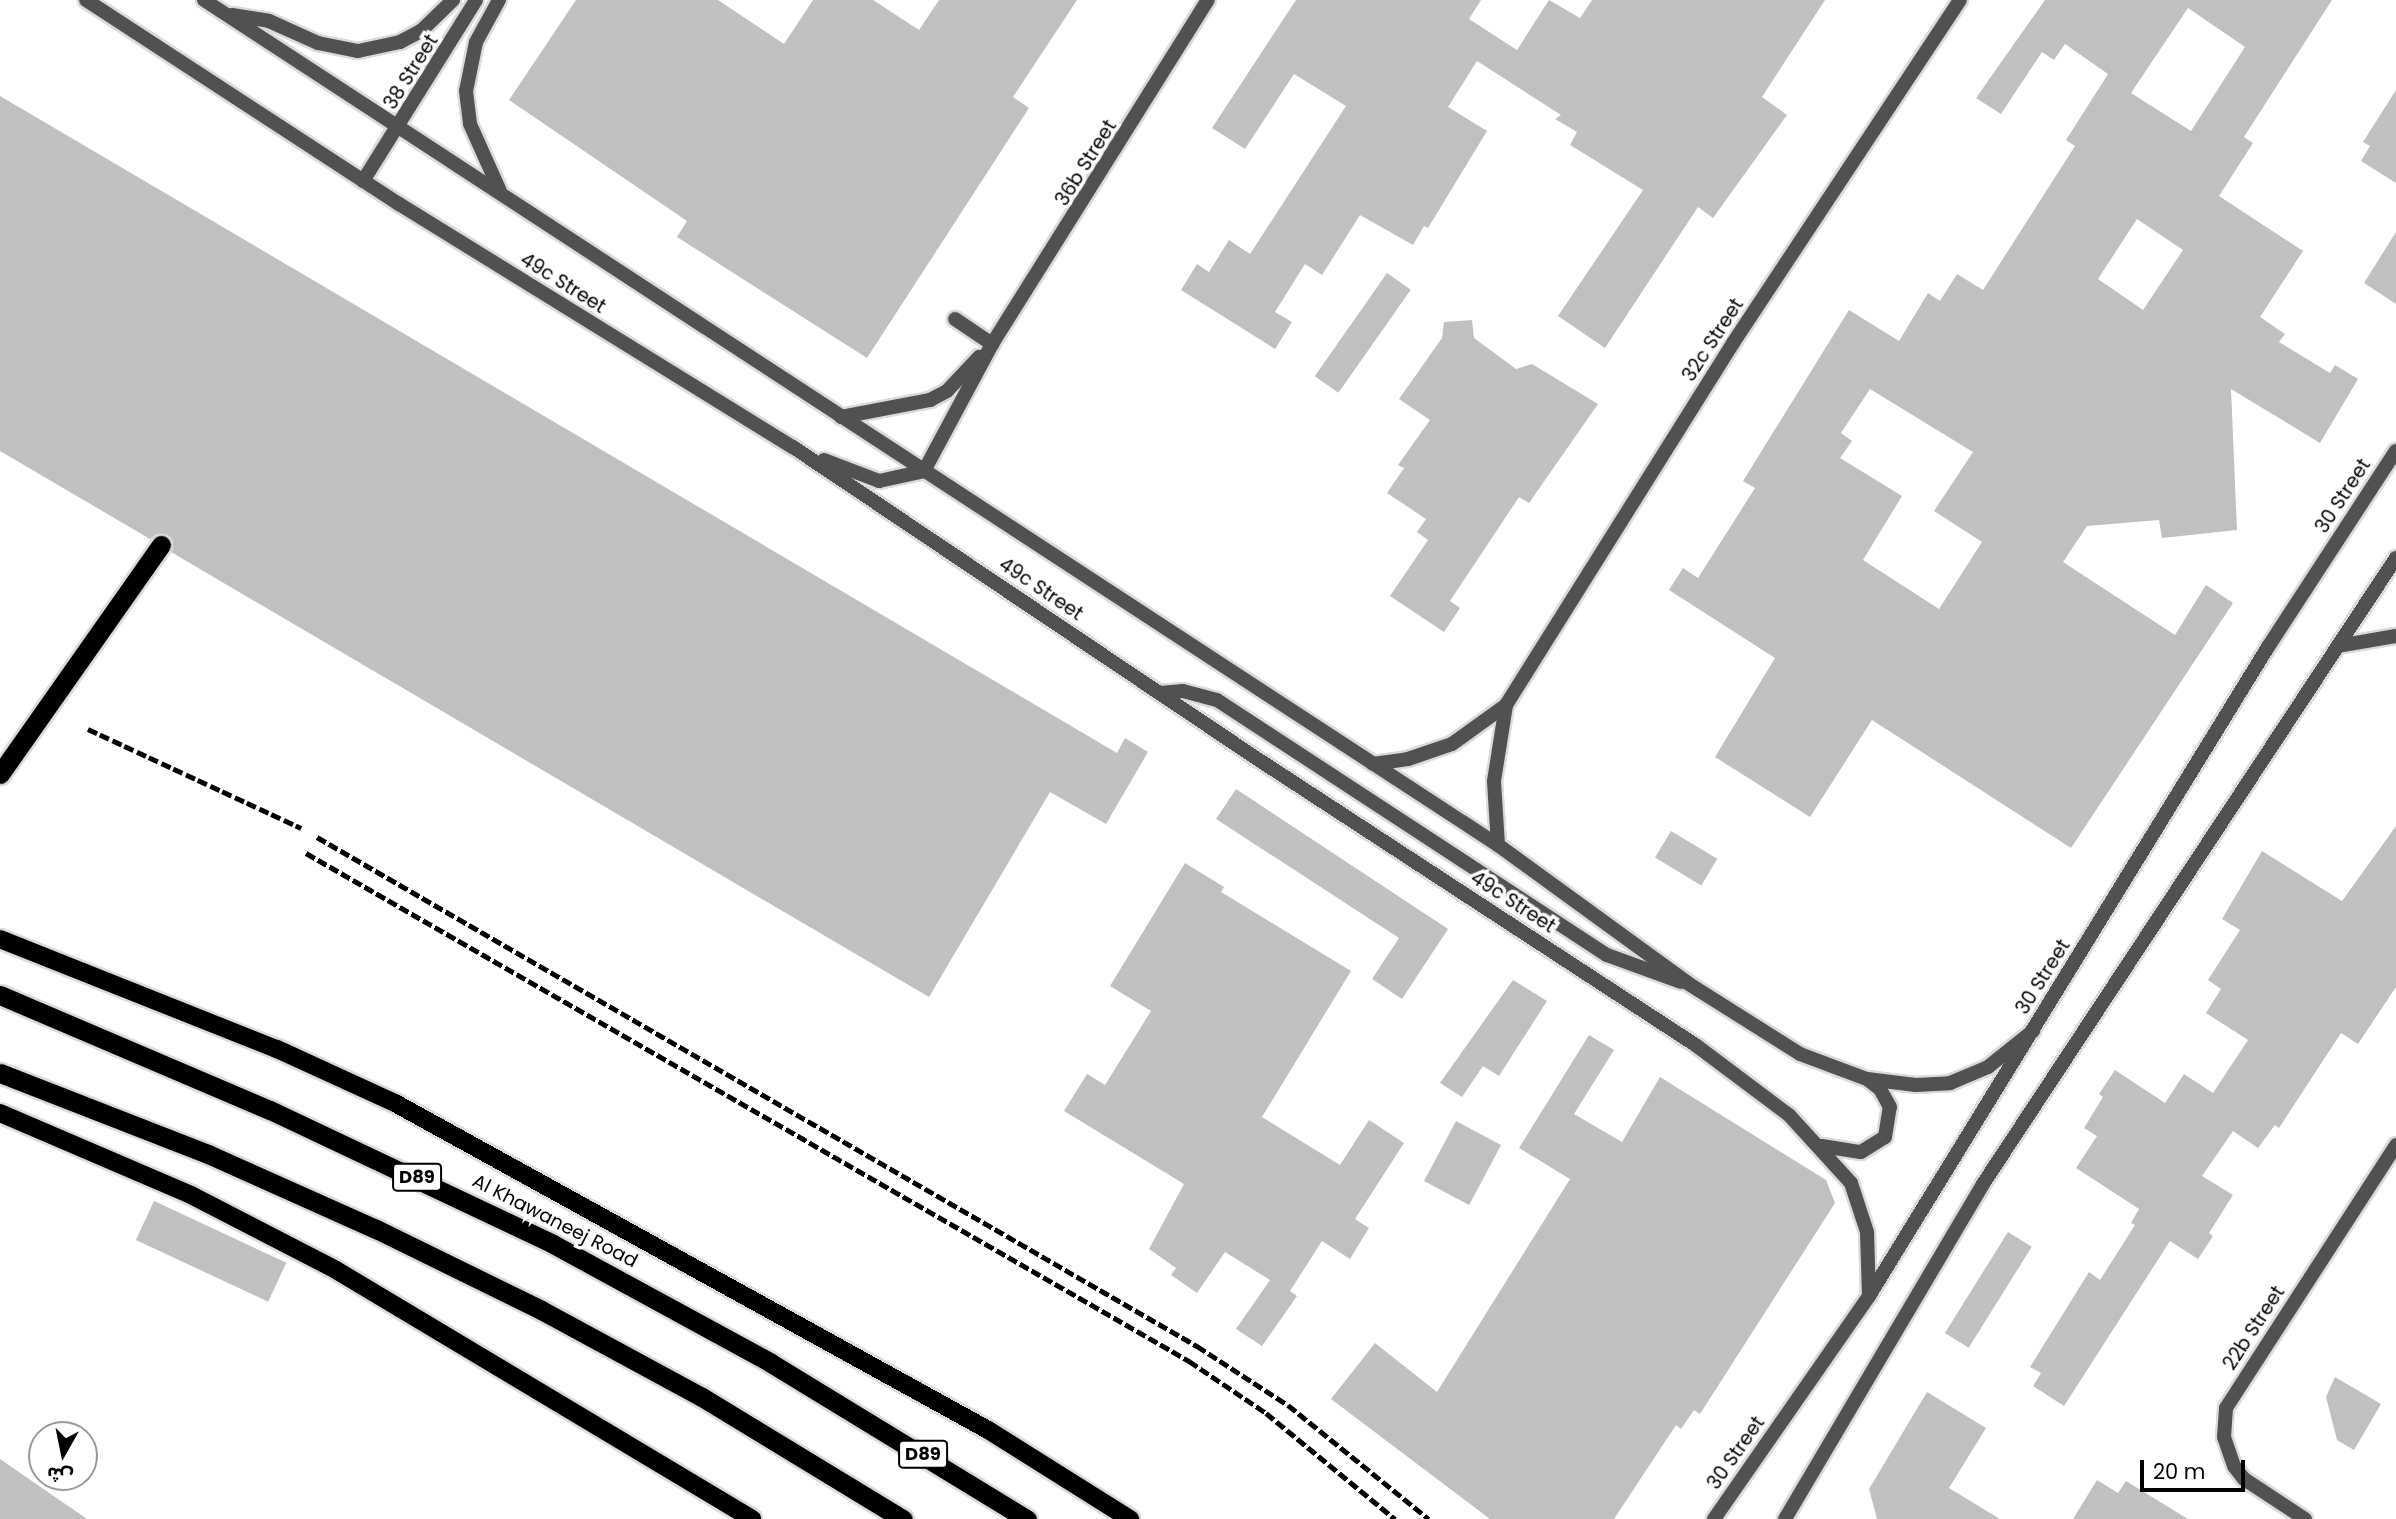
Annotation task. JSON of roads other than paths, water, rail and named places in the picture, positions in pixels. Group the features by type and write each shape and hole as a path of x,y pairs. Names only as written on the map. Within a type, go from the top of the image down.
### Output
{"highway":[{"path":"0,774 161,545"},
{"name":"Al Khawaneej Road","path":"0,995 413,1175 692,1318 818,1391 1027,1519"},
{"path":"0,1073 208,1154 376,1229 541,1310 784,1446 904,1519"}],"main road":[{"path":"0,939 278,1049 395,1103 988,1430 1130,1519"},
{"path":"0,1113 191,1195 324,1263 752,1519"}],"street":[{"name":"49c Street","path":"86,0 363,181 793,447 1160,693 1658,1018 1767,1097 1821,1146 1851,1183 1864,1217 1869,1296"},
{"name":"49c Street","path":"204,0 1498,845 1689,984 1800,1054 1867,1079 1916,1085 1970,1077 2032,1031"},
{"path":"226,14 268,22 318,43 358,51 400,42 421,31 453,0"},
{"name":"38 Street","path":"363,181 476,0"},
{"path":"499,0 476,42 466,91 478,147 502,195"},
{"name":"36b Street","path":"924,471 992,344 1208,0"},
{"name":"32c Street","path":"1373,764 1408,759 1452,744 1506,705 1733,344 1960,0"},
{"path":"955,319 992,344"},
{"name":"36b Street","path":"841,416 930,400 947,391 992,344"},
{"path":"793,447 879,481 924,471"},
{"name":"30 Street","path":"1714,1519 1869,1296 2268,647 2396,451"},
{"path":"1786,1519 1983,1184 2396,558"},
{"path":"2338,646 2396,636"},
{"path":"1160,693 1183,691 1227,706 1607,955 1689,984"},
{"name":"32c Street","path":"1498,845 1494,781 1506,705"},
{"path":"1821,1146 1861,1153 1885,1137 1890,1107 1880,1090 1867,1079"},
{"name":"22b Street","path":"2305,1519 2244,1479 2234,1466 2224,1437 2226,1408 2396,1145"},
{"path":"1792,1519 1794,1504"}],"railway":[{"path":"88,729 301,828"},
{"path":"317,837 1197,1346 1288,1405 1429,1519"},
{"path":"306,853 1189,1361 1266,1413 1395,1519"}]}
